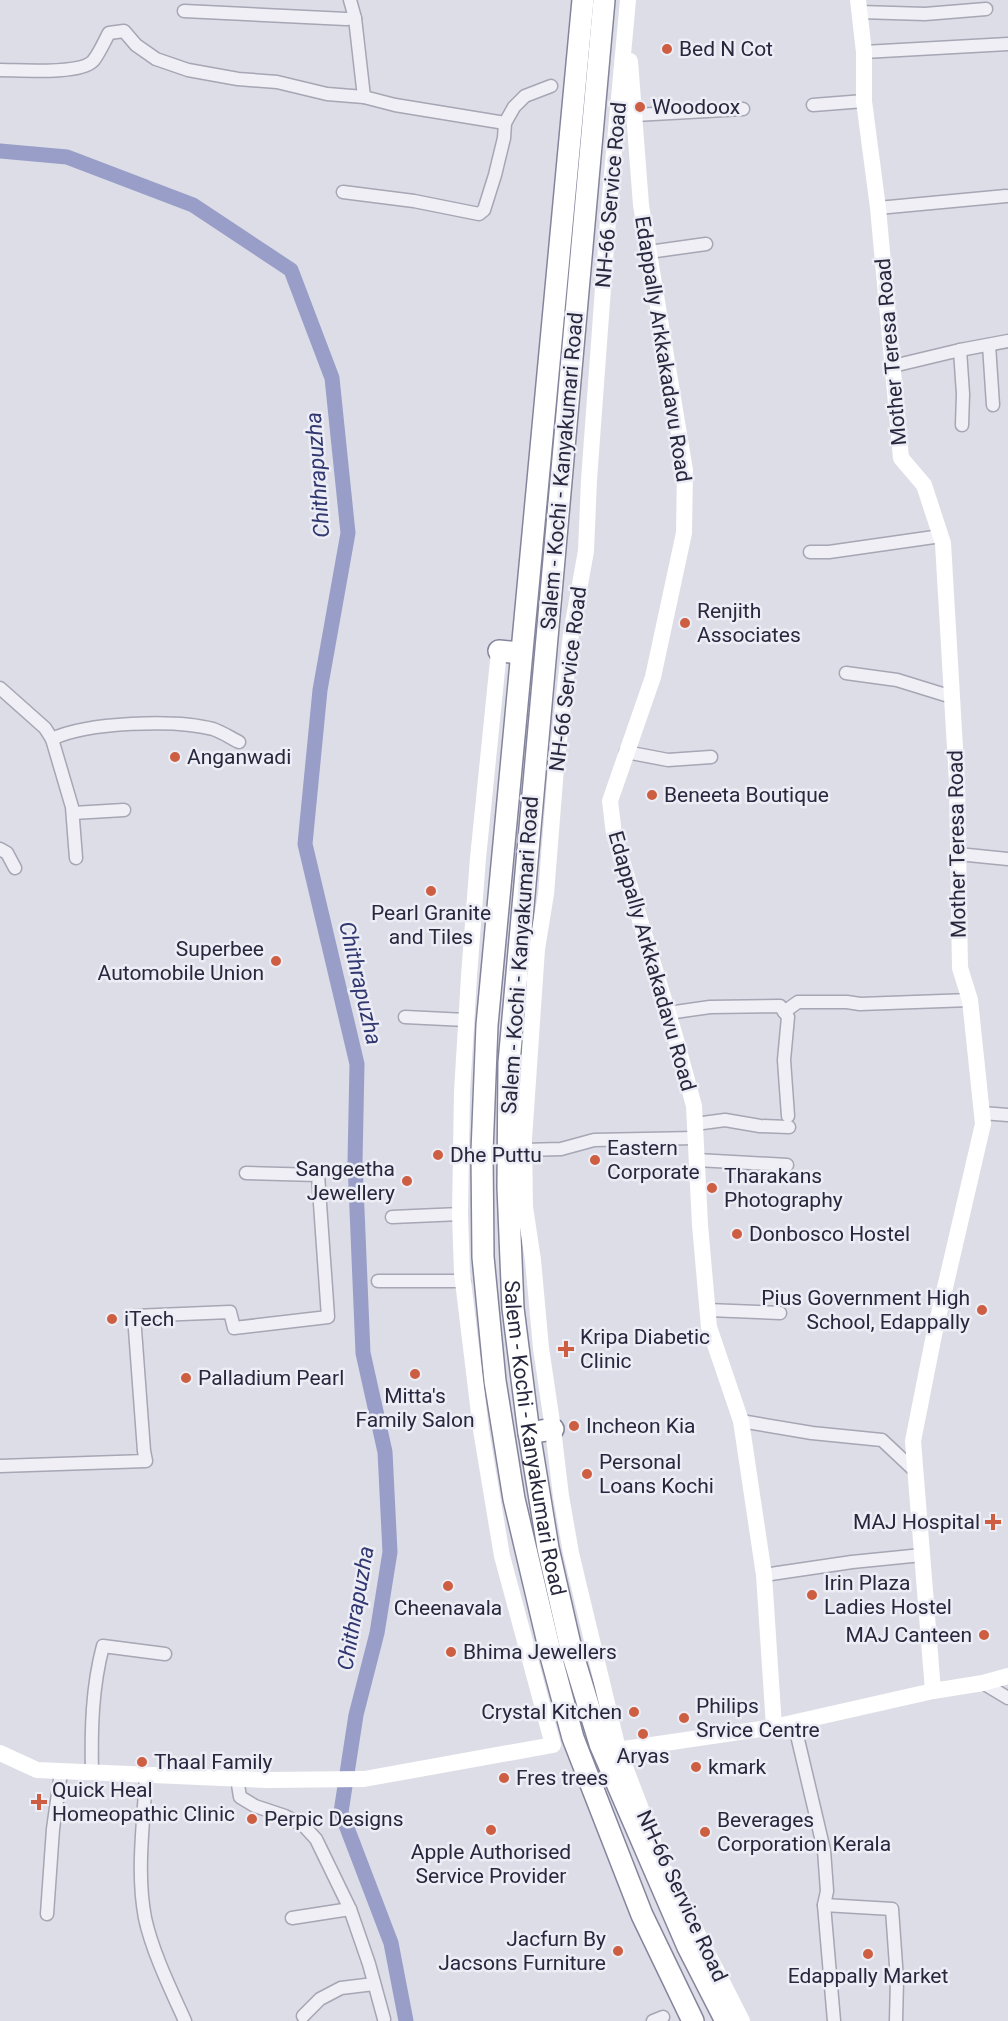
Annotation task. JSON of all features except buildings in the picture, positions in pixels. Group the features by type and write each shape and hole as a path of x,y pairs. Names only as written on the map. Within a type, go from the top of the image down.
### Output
{"highway":[{"name":"Salem - Kochi - Kanyakumari Road","path":"583,0 498,903 483,1090 483,1257 495,1381 514,1499 573,1738 642,1915 693,2021"},
{"name":"Salem - Kochi - Kanyakumari Road","path":"604,0 579,298 508,1063 508,1187 513,1308 529,1433 548,1548 571,1649 688,1947 726,2021"},
{"path":"499,651 521,653"},
{"path":"498,903 522,905"},
{"path":"529,1433 554,1429"}],"street":[{"path":"350,0 355,18 364,97"},
{"path":"626,21 628,0"},
{"path":"859,6 925,14 986,9"},
{"name":"Mother Teresa Road","path":"859,6 864,52 864,101 878,208 901,458 924,485 943,543 957,782 960,968 970,1000 983,1124 912,1441 933,1691"},
{"path":"184,11 355,18"},
{"name":"Edappally Arkkakadavu Road","path":"626,21 641,205 685,470 684,533 653,677 610,801 614,834 694,1106 700,1225 709,1327 741,1421 764,1575 774,1727"},
{"name":"NH-66 Service Road","path":"626,21 609,206 586,551 571,634 556,768 546,894 537,949 524,1150 525,1208 561,1496 609,1747 636,1801 670,1882 742,2021"},
{"path":"0,70 70,69 86,66 92,62 109,33 121,30 128,34 136,45 156,59 173,66 238,79 277,82 327,94 364,97 394,105 505,123"},
{"path":"864,52 1008,44"},
{"path":"343,192 414,201 479,214 484,210 495,175 504,138 505,123 514,107 525,96 551,86"},
{"path":"813,105 864,101"},
{"path":"635,115 743,109"},
{"path":"878,208 1006,196"},
{"path":"649,252 706,244"},
{"path":"893,366 1008,341"},
{"path":"989,345 993,405"},
{"path":"960,350 963,394 962,425"},
{"path":"810,552 829,552 941,536"},
{"path":"0,1753 37,1770 61,1772 268,1780 364,1779 553,1744 502,1556 481,1430 464,1281 460,1214 466,1020 478,858 499,651"},
{"path":"846,673 897,680 952,697"},
{"path":"0,688 45,728 52,739 69,791 76,858"},
{"path":"52,739 92,728 171,724 214,729 238,742"},
{"path":"626,752 668,760 711,757"},
{"path":"73,813 124,810"},
{"path":"0,849 7,854 15,868"},
{"path":"958,854 1008,859"},
{"path":"784,1012 798,1002 860,1004 970,1000"},
{"path":"524,1150 561,1149 594,1140 695,1131 725,1120 760,1126 788,1122 784,1060 788,1017 780,1006 711,1007 668,1013"},
{"path":"405,1017 466,1020"},
{"path":"982,1113 1008,1115"},
{"path":"696,1160 787,1165"},
{"path":"0,1466 147,1461 144,1450 134,1316 230,1312 234,1328 328,1317 318,1174 246,1173"},
{"path":"392,1217 460,1214"},
{"path":"378,1281 464,1281"},
{"path":"708,1310 780,1313"},
{"path":"741,1421 882,1440 915,1471"},
{"path":"764,1575 852,1562 922,1555"},
{"path":"92,1773 93,1708 97,1667 103,1646 165,1654"},
{"path":"609,1747 774,1727 1008,1676"},
{"path":"982,1683 1008,1698"},
{"path":"774,1727 796,1731 824,1850 827,1892 824,1905 834,2021"},
{"path":"46,1914 53,1829 61,1772"},
{"path":"146,1775 141,1865 145,1918 163,1971 185,2021"},
{"path":"237,1778 240,1797 255,1806 303,1825 316,1839 350,1909 384,2019"},
{"path":"824,1905 892,1909 897,1980 896,2021"},
{"path":"292,1918 350,1909"},
{"path":"303,2016 320,1999 341,1988 374,1984"}],"waterway":[{"name":"Chithrapuzha","path":"0,151 67,157 193,205 291,270 332,378 348,533 320,690 305,844 357,1064 355,1162 363,1353 385,1452 390,1552 377,1633 356,1715 341,1812 391,1943 406,2021"}],"place":[{"name":"Bed N Cot","path":"667,49"},
{"name":"Woodoox","path":"640,107"},
{"name":"Renjith Associates","path":"685,623"},
{"name":"Anganwadi","path":"175,757"},
{"name":"Beneeta Boutique","path":"652,795"},
{"name":"Pearl Granite and Tiles","path":"431,891"},
{"name":"Superbee Automobile Union","path":"276,961"},
{"name":"Dhe Puttu","path":"438,1155"},
{"name":"Eastern Corporate","path":"595,1160"},
{"name":"Sangeetha Jewellery","path":"407,1181"},
{"name":"Tharakans Photography","path":"712,1188"},
{"name":"Donbosco Hostel","path":"737,1234"},
{"name":"Pius Government High School, Edappally","path":"982,1310"},
{"name":"iTech","path":"112,1319"},
{"name":"Kripa Diabetic Clinic","path":"566,1349"},
{"name":"Mitta's Family Salon","path":"415,1374"},
{"name":"Palladium Pearl","path":"186,1378"},
{"name":"Incheon Kia","path":"574,1426"},
{"name":"Personal Loans Kochi","path":"587,1474"},
{"name":"MAJ Hospital","path":"993,1522"},
{"name":"Cheenavala","path":"448,1586"},
{"name":"Irin Plaza Ladies Hostel","path":"812,1595"},
{"name":"MAJ Canteen","path":"984,1635"},
{"name":"Bhima Jewellers","path":"451,1652"},
{"name":"Crystal Kitchen","path":"634,1712"},
{"name":"Philips Srvice Centre","path":"684,1718"},
{"name":"Aryas","path":"643,1734"},
{"name":"Thaal Family","path":"142,1762"},
{"name":"kmark","path":"696,1767"},
{"name":"Fres trees","path":"504,1778"},
{"name":"Quick Heal Homeopathic Clinic","path":"39,1802"},
{"name":"Perpic Designs","path":"252,1819"},
{"name":"Apple Authorised Service Provider","path":"491,1830"},
{"name":"Beverages Corporation Kerala","path":"705,1832"},
{"name":"Jacfurn By Jacsons Furniture","path":"618,1951"},
{"name":"Edappally Market","path":"868,1954"}]}
